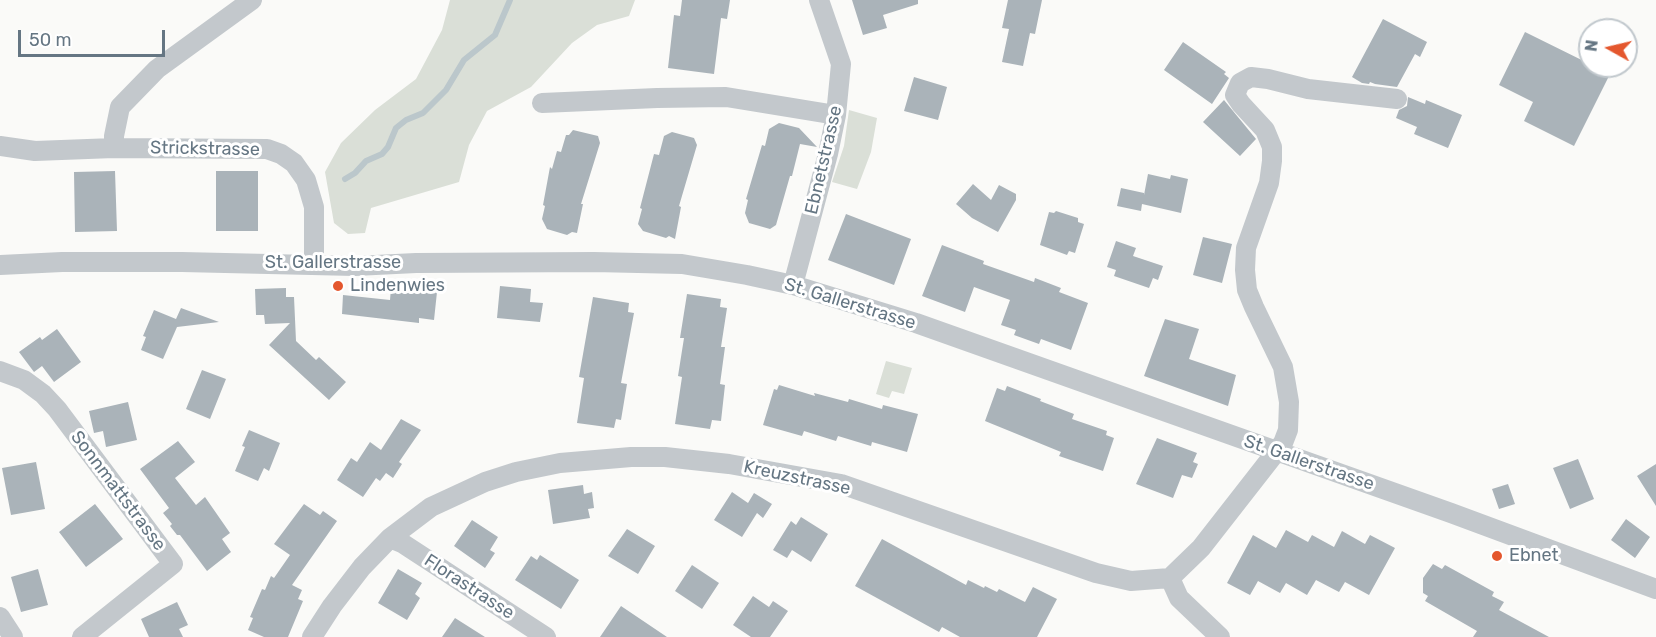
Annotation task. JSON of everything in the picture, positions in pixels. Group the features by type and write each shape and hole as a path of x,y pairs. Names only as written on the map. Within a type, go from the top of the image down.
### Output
{"street":[{"path":"114,148 120,107 157,69 252,0"},
{"name":"Ebnetstrasse","path":"793,285 828,154 836,115 841,64 819,0"},
{"path":"1220,637 1179,597 1170,578 1201,548 1283,443 1288,430 1288,387 1276,350 1247,290 1245,270 1246,248 1269,183 1272,147 1265,129 1235,95 1240,83 1251,77 1308,89 1397,99"},
{"path":"542,103 726,97 836,115"},
{"name":"Strickstrasse","path":"0,146 35,151 114,148 267,149 281,154 294,163 306,180 315,207 314,265"},
{"name":"St. Gallerstrasse","path":"0,265 30,262 314,265 416,262 663,263 699,266 793,285 916,323 1536,543 1656,589"},
{"name":"Sonnmattstrasse","path":"0,371 24,380 43,394 57,409 173,564 82,637"},
{"name":"Kreuzstrasse","path":"312,637 362,567 390,538 431,507 485,482 516,472 560,463 631,457 665,457 729,464 842,484 1096,573 1131,581 1170,578"},
{"name":"Florastrasse","path":"390,538 402,543 546,637"},
{"path":"0,617 12,637"}],"shaded area":[{"path":"450,0 635,0 629,16 597,25 572,43 531,87 487,111 469,145 459,182 371,208 365,233 348,234 334,223 325,172 341,143 375,110 416,79 442,30"},
{"path":"849,110 877,118 871,152 857,189 832,182 844,146"},
{"path":"886,361 912,368 904,394 892,391 889,398 876,394"}],"building":[{"path":"682,0 730,0 727,19 721,18 714,74 668,68 674,15 680,16"},
{"path":"852,0 918,0 918,4 883,15 887,28 863,35"},
{"path":"1008,0 1042,0 1035,34 1030,33 1023,66 1002,62 1009,29 1002,28"},
{"path":"1383,19 1427,42 1420,57 1415,54 1397,87 1370,82 1369,84 1362,83 1352,77"},
{"path":"1525,32 1578,58 1578,78 1608,78 1574,146 1524,121 1533,102 1499,85"},
{"path":"1183,42 1226,72 1224,74 1229,78 1212,104 1164,70"},
{"path":"914,77 947,87 938,120 904,111"},
{"path":"1408,97 1425,104 1426,100 1462,115 1448,148 1414,134 1417,127 1396,118 1399,110 1407,106"},
{"path":"1224,100 1256,139 1240,156 1203,122"},
{"path":"779,123 799,128 817,147 800,144 776,225 770,229 749,223 745,213 748,200 746,199 762,145 765,146 769,129"},
{"path":"573,130 598,136 600,143 581,204 583,204 577,233 572,232 567,235 547,229 542,219 550,167 552,169 557,151 561,152 566,135"},
{"path":"672,132 694,138 697,145 679,206 681,207 675,239 643,231 638,224 654,154 659,155 664,136"},
{"path":"115,171 117,231 75,232 74,172"},
{"path":"216,171 258,171 258,231 216,231"},
{"path":"1148,174 1170,179 1171,175 1188,179 1181,213 1142,204 1141,211 1117,206 1121,188 1144,193 1144,195"},
{"path":"973,184 991,200 999,185 1016,194 1016,200 998,232 972,218 956,204"},
{"path":"1056,211 1078,218 1078,222 1084,224 1075,253 1069,251 1067,255 1040,245 1049,212"},
{"path":"846,214 911,239 894,285 828,260"},
{"path":"1203,237 1232,244 1222,283 1193,275"},
{"path":"1116,241 1136,248 1133,256 1163,266 1158,280 1153,278 1149,288 1114,276 1116,270 1107,267"},
{"path":"942,245 984,261 983,264 1034,282 1035,278 1061,288 1059,292 1088,303 1071,350 1041,339 1039,344 1014,335 1016,330 1001,325 1010,300 974,287 965,312 922,296"},
{"path":"500,286 531,289 530,302 543,303 540,322 497,318"},
{"path":"286,288 286,297 294,297 296,341 316,360 319,357 346,382 329,400 269,345 290,323 265,324 264,315 256,315 255,289"},
{"path":"391,288 437,292 434,320 419,318 419,323 342,314 343,295 390,300"},
{"path":"687,294 721,299 720,307 727,308 721,347 725,347 720,384 725,385 721,421 712,420 710,429 675,424 682,377 678,376 684,338 680,338"},
{"path":"593,297 629,303 628,312 634,313 621,383 627,384 621,420 616,419 614,428 577,423 584,378 579,377"},
{"path":"181,308 219,322 177,327 163,359 141,350 146,337 143,336 154,310 176,319"},
{"path":"1165,319 1199,329 1189,359 1236,375 1228,406 1144,376"},
{"path":"57,329 81,362 54,382 42,366 34,372 19,352 40,337 42,340"},
{"path":"202,370 226,379 210,419 186,409"},
{"path":"779,385 815,396 814,393 848,402 849,399 882,409 883,405 918,414 907,452 872,442 871,446 838,436 836,441 804,431 802,436 763,425 774,389 777,390"},
{"path":"1007,386 1074,414 1072,419 1107,431 1106,435 1114,438 1103,471 1059,456 1061,452 985,421 997,388 1005,391"},
{"path":"128,402 137,440 106,447 103,431 94,433 89,411"},
{"path":"401,419 421,430 399,462 402,464 393,478 386,473 380,481 376,478 363,497 337,480 351,458 357,462 370,442 381,450"},
{"path":"249,430 280,443 269,471 264,468 258,481 235,471"},
{"path":"1157,438 1197,453 1193,462 1198,464 1192,478 1182,475 1173,498 1136,484"},
{"path":"178,441 195,462 175,478 196,505 205,497 230,533 222,539 231,552 207,571 180,535 177,535 170,526 172,524 163,513 169,508 140,469"},
{"path":"1578,459 1594,499 1570,509 1553,468"},
{"path":"36,462 45,509 11,515 2,468"},
{"path":"1656,464 1656,506 1637,476"},
{"path":"1508,484 1515,504 1499,509 1492,489"},
{"path":"583,485 584,494 592,492 594,508 588,509 590,518 553,524 548,490"},
{"path":"732,492 748,503 754,493 772,504 763,518 757,513 742,537 714,520"},
{"path":"95,504 123,539 86,567 59,532"},
{"path":"304,504 320,515 323,511 337,521 292,585 302,590 298,599 303,601 288,637 264,637 248,630 253,618 250,617 262,589 265,590 271,576 274,578 290,555 274,544"},
{"path":"801,517 828,534 811,562 792,550 787,558 773,550 791,521 796,525"},
{"path":"1626,519 1650,537 1635,558 1611,540"},
{"path":"472,520 498,537 490,550 495,553 485,568 454,546"},
{"path":"627,529 655,546 638,574 608,556"},
{"path":"1286,530 1308,542 1312,535 1334,547 1342,531 1365,544 1370,535 1395,548 1369,595 1345,582 1339,592 1316,580 1307,595 1286,583 1280,593 1258,581 1250,595 1227,583 1253,535 1276,548"},
{"path":"882,539 966,585 968,580 997,592 999,589 1025,602 1033,587 1057,599 1037,637 960,637 942,627 939,632 855,586"},
{"path":"540,555 579,580 561,609 515,580 531,556 537,560"},
{"path":"1433,564 1442,569 1445,565 1494,592 1492,596 1504,602 1499,610 1549,637 1473,637 1477,631 1425,601 1428,596 1423,593 1423,578"},
{"path":"692,565 719,583 702,609 675,591"},
{"path":"38,569 48,605 21,612 11,577"},
{"path":"398,569 422,583 415,594 420,598 407,620 378,603"},
{"path":"753,596 769,607 773,601 788,611 770,637 751,637 733,625"},
{"path":"177,602 188,625 179,629 183,637 149,637 141,619"},
{"path":"621,606 667,637 600,637"},
{"path":"455,618 485,637 442,637"}],"waterway":[{"path":"345,179 355,173 366,161 382,154 388,147 396,128 406,120 423,113 446,90 464,60 495,35 510,0"}],"place":[{"name":"Lindenwies","path":"338,286"},
{"name":"Ebnet","path":"1497,556"}]}
